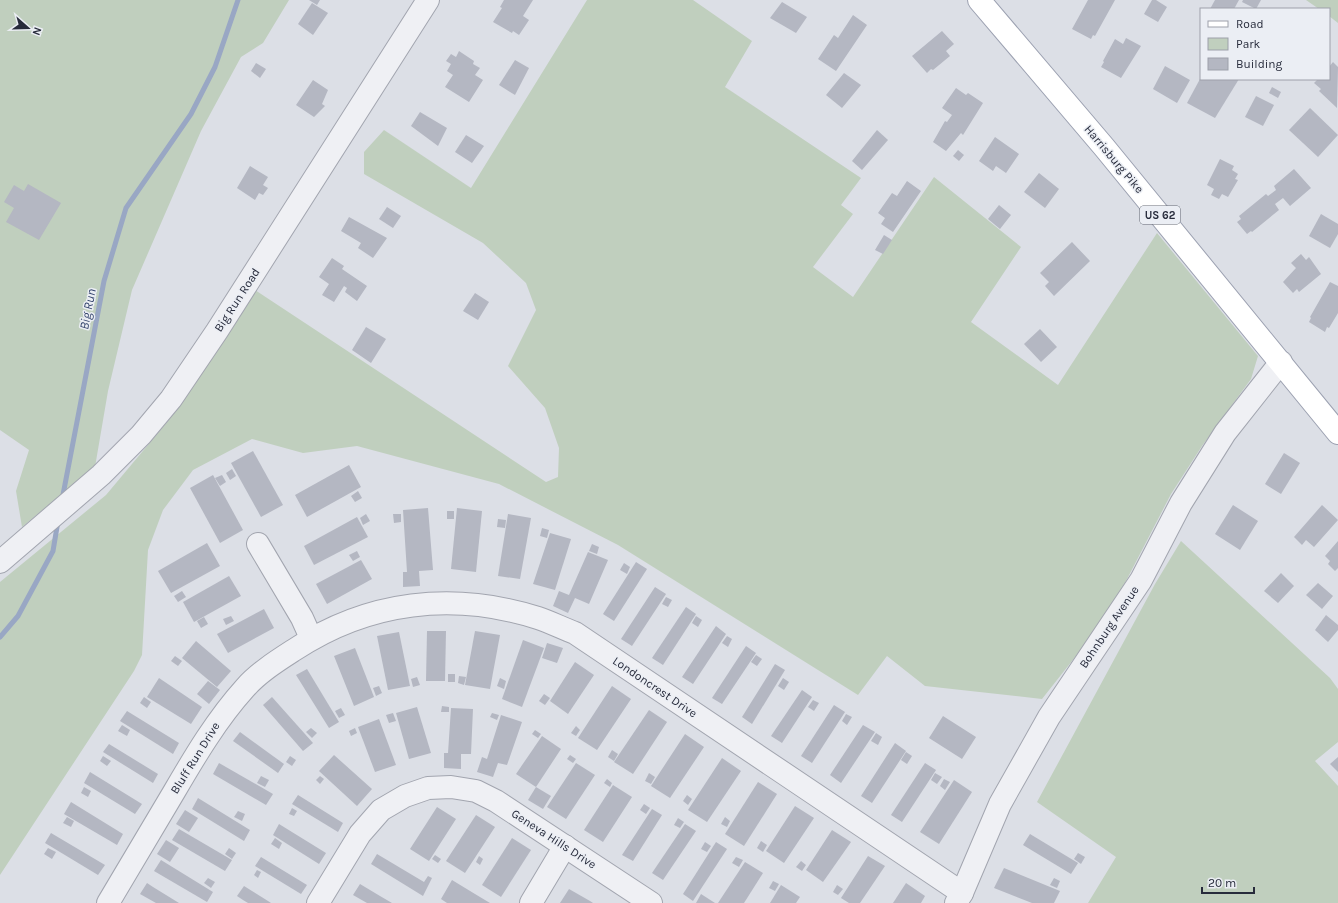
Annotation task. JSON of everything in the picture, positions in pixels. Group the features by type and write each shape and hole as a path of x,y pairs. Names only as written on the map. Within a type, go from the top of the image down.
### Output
{"main road":[{"name":"Harrisburg Pike","path":"979,0 1074,110 1338,433"}],"street":[{"name":"Big Run Road","path":"0,562 101,475 141,435 171,398 217,331 428,0"},
{"name":"Bohnburg Avenue","path":"959,898 1000,804 1049,717 1141,580 1181,503 1225,433 1281,362"},
{"path":"258,544 302,618 311,638"},
{"name":"Londoncrest Drive","path":"311,638 321,632 364,616 411,604 448,603 491,606 538,618 574,633 959,898"},
{"name":"Bluff Run Drive","path":"108,903 221,716 246,687 277,661 311,638"},
{"name":"Geneva Hills Drive","path":"318,903 360,834 381,810 405,796 428,788 451,787 476,791 496,802 651,903"},
{"path":"530,903 565,846"}],"green space":[{"path":"0,0 289,0 263,43 241,57 201,131 132,290 108,391 95,467 22,527 16,491 29,450 0,430"},
{"path":"587,0 693,0 752,41 725,87 861,178 841,205 853,214 813,267 853,297 934,177 1021,247 971,322 1058,385 1157,233 1258,356 1251,379 1202,446 1171,494 1126,581 1098,628 1042,699 925,686 887,656 858,695 618,545 499,484 357,446 303,453 252,439 193,470 163,510 148,550 142,655 134,671 0,875 0,582 106,495 168,421 255,290 546,482 558,477 559,448 545,408 508,366 536,310 526,283 483,243 364,174 364,152 384,130 471,188"},
{"path":"1306,0 1338,0 1338,23 1330,17 1330,8 1318,8"},
{"path":"1181,541 1330,678 1338,689 1338,742 1315,761 1338,786 1338,903 1088,903 1116,857 1037,802 1155,584"}],"building":[{"path":"309,0 320,0 317,5"},
{"path":"504,0 533,0 523,16 529,20 519,35 513,31 512,33 493,22 502,8 500,7"},
{"path":"1088,0 1115,0 1095,36 1093,35 1091,39 1072,29"},
{"path":"1152,0 1156,0 1167,7 1158,22 1144,14"},
{"path":"1215,0 1239,0 1235,8 1211,8"},
{"path":"1243,0 1261,0 1257,8 1242,2"},
{"path":"782,2 807,17 796,33 770,18"},
{"path":"312,3 328,13 313,35 298,24"},
{"path":"853,15 867,25 836,71 818,59 834,35 838,38"},
{"path":"942,31 954,44 946,51 950,56 927,73 912,56"},
{"path":"1126,38 1141,46 1121,78 1101,67 1115,39 1123,44"},
{"path":"459,51 474,61 473,64 480,68 475,75 483,80 469,102 445,87 453,75 447,71 451,64 446,61 451,54 456,57"},
{"path":"515,60 529,68 515,95 499,85"},
{"path":"1333,62 1338,67 1337,108 1319,91 1321,89 1314,83 1317,80 1330,80 1330,66"},
{"path":"256,63 266,69 260,78 251,71"},
{"path":"1165,66 1190,80 1177,103 1153,89"},
{"path":"844,73 861,85 842,108 826,95"},
{"path":"1200,79 1238,80 1215,118 1187,103"},
{"path":"313,80 328,90 322,104 325,106 314,117 296,105"},
{"path":"1272,87 1281,92 1278,98 1269,93"},
{"path":"956,88 966,95 968,93 983,103 963,135 961,133 946,151 933,142 945,121 947,122 952,115 942,108"},
{"path":"1256,96 1274,105 1263,126 1245,117"},
{"path":"1310,108 1338,135 1318,157 1289,130"},
{"path":"420,112 447,128 438,146 411,126"},
{"path":"877,130 888,140 862,170 852,161"},
{"path":"466,135 484,146 472,163 455,152"},
{"path":"995,137 1019,154 1006,173 996,166 993,171 979,161"},
{"path":"958,150 964,155 959,161 953,156"},
{"path":"1220,159 1234,166 1232,170 1238,174 1235,179 1238,180 1228,197 1222,194 1219,199 1211,195 1214,189 1207,185"},
{"path":"250,166 268,177 263,185 268,188 263,195 259,193 255,200 237,188"},
{"path":"1294,169 1311,188 1290,206 1283,198 1275,204 1279,210 1252,232 1251,231 1247,234 1237,222 1241,219 1239,216 1266,194 1268,196 1276,190 1274,186"},
{"path":"1039,173 1059,189 1045,208 1024,192"},
{"path":"907,181 921,191 893,232 881,224 885,218 878,213 892,193 897,196"},
{"path":"28,184 61,203 39,240 6,222 14,208 4,202 14,185 24,191"},
{"path":"999,205 1011,215 1000,229 988,219"},
{"path":"387,207 401,216 393,228 379,219"},
{"path":"1321,214 1338,224 1338,234 1330,248 1309,236"},
{"path":"349,217 387,238 373,258 358,248 361,243 341,231"},
{"path":"884,235 892,240 883,254 875,250"},
{"path":"1072,242 1090,261 1054,296 1045,286 1049,282 1040,273"},
{"path":"1301,254 1306,260 1309,257 1321,274 1299,292 1297,289 1293,293 1283,282 1296,268 1291,263"},
{"path":"332,258 344,266 342,269 367,286 357,301 345,292 347,288 344,286 334,302 322,295 329,284 319,277"},
{"path":"1330,282 1338,286 1338,313 1325,332 1309,322 1310,317"},
{"path":"475,293 489,302 478,320 463,311"},
{"path":"366,327 386,339 371,363 352,350"},
{"path":"1040,329 1057,347 1041,362 1024,344"},
{"path":"253,451 283,505 261,517 231,463"},
{"path":"1284,453 1300,463 1281,494 1265,484"},
{"path":"349,465 361,487 307,517 295,495"},
{"path":"232,469 236,476 230,480 226,473"},
{"path":"213,475 243,530 220,543 190,488"},
{"path":"222,475 226,482 220,486 215,478"},
{"path":"358,491 362,498 355,502 351,496"},
{"path":"1233,505 1258,521 1240,550 1215,534"},
{"path":"1322,505 1338,520 1314,547 1306,540 1302,545 1294,537"},
{"path":"428,508 433,570 419,571 420,586 403,587 403,572 407,572 403,510"},
{"path":"457,508 482,511 476,572 451,569"},
{"path":"447,511 454,511 454,519 447,519"},
{"path":"366,514 370,521 363,525 360,518"},
{"path":"393,514 401,514 401,522 394,523"},
{"path":"508,514 531,518 520,579 498,576"},
{"path":"357,517 368,537 314,565 304,546"},
{"path":"498,519 506,520 505,528 497,527"},
{"path":"542,528 549,530 547,538 540,536"},
{"path":"550,533 571,539 555,590 533,584"},
{"path":"1338,541 1338,568 1335,571 1328,564 1330,561 1325,556"},
{"path":"207,543 220,566 171,593 158,571"},
{"path":"592,544 599,547 597,554 589,551"},
{"path":"357,551 360,557 353,561 349,555"},
{"path":"588,552 608,560 589,604 575,598 568,613 553,606 559,591 569,595"},
{"path":"361,560 372,579 327,604 316,584"},
{"path":"636,562 647,569 614,621 603,614"},
{"path":"624,563 630,567 627,574 620,570"},
{"path":"1281,573 1294,586 1278,603 1264,591"},
{"path":"229,576 241,596 194,622 183,602"},
{"path":"1318,583 1333,596 1322,609 1306,595"},
{"path":"655,587 666,594 632,646 621,639"},
{"path":"182,591 186,597 178,602 174,596"},
{"path":"666,597 672,600 668,607 662,604"},
{"path":"686,607 696,614 663,665 652,658"},
{"path":"264,609 274,628 228,653 217,634"},
{"path":"1326,615 1338,625 1338,630 1328,642 1315,630"},
{"path":"231,616 234,621 226,625 223,619"},
{"path":"696,616 702,620 698,627 692,623"},
{"path":"204,617 208,624 201,628 197,621"},
{"path":"716,626 726,634 693,684 682,677"},
{"path":"427,631 446,631 445,681 426,681"},
{"path":"475,631 500,635 490,689 465,685"},
{"path":"399,632 410,686 388,690 377,636"},
{"path":"727,636 732,639 728,647 722,643"},
{"path":"523,640 544,648 522,707 502,699"},
{"path":"196,641 231,671 217,687 182,658"},
{"path":"547,643 563,648 557,663 542,658"},
{"path":"746,646 756,653 722,704 712,698"},
{"path":"355,648 374,697 354,706 334,656"},
{"path":"756,655 762,659 757,666 751,662"},
{"path":"175,656 182,661 178,666 171,661"},
{"path":"575,662 594,675 568,714 550,701"},
{"path":"775,664 785,670 752,724 742,717"},
{"path":"307,669 339,722 329,728 296,675"},
{"path":"448,674 455,674 455,682 448,682"},
{"path":"459,676 466,677 464,685 458,683"},
{"path":"417,677 420,685 413,687 411,679"},
{"path":"159,678 202,707 191,724 147,697"},
{"path":"500,678 506,681 504,689 497,686"},
{"path":"783,678 789,682 784,690 778,686"},
{"path":"208,681 220,690 209,704 197,694"},
{"path":"379,686 382,693 376,696 373,688"},
{"path":"612,686 631,699 597,750 578,738"},
{"path":"802,690 812,697 782,743 771,736"},
{"path":"544,694 550,698 545,705 539,701"},
{"path":"144,697 151,702 147,708 140,703"},
{"path":"272,697 313,743 303,751 263,705"},
{"path":"813,700 819,703 814,711 808,707"},
{"path":"834,705 845,712 812,763 801,756"},
{"path":"442,706 449,707 449,712 441,712"},
{"path":"417,707 431,753 409,759 396,713"},
{"path":"341,708 345,715 339,718 335,711"},
{"path":"451,708 473,709 471,754 461,754 461,769 444,768 444,753 448,753"},
{"path":"649,710 667,722 633,774 614,762"},
{"path":"127,711 179,743 173,754 120,721"},
{"path":"393,713 396,721 389,723 386,715"},
{"path":"492,713 499,715 497,720 490,717"},
{"path":"846,714 852,717 847,725 842,721"},
{"path":"501,715 522,722 507,765 498,763 493,777 477,772 482,757 487,759"},
{"path":"943,716 976,737 962,759 929,738"},
{"path":"379,719 396,765 375,772 358,727"},
{"path":"122,725 130,730 127,736 118,731"},
{"path":"863,725 875,732 841,783 830,775"},
{"path":"576,726 580,730 576,736 571,733"},
{"path":"311,728 317,733 312,738 306,732"},
{"path":"355,728 357,733 351,736 349,731"},
{"path":"535,730 541,734 538,738 532,734"},
{"path":"240,732 284,764 278,773 233,741"},
{"path":"876,733 882,737 878,745 871,741"},
{"path":"685,734 704,747 670,798 651,786"},
{"path":"542,736 561,749 536,787 516,774"},
{"path":"895,743 906,751 872,803 861,796"},
{"path":"109,744 158,774 153,783 103,752"},
{"path":"612,750 618,754 614,761 608,757"},
{"path":"906,752 912,756 907,764 901,760"},
{"path":"334,755 372,789 357,806 319,771"},
{"path":"570,755 576,759 573,763 567,759"},
{"path":"103,756 111,761 107,766 100,761"},
{"path":"290,756 296,760 292,766 286,762"},
{"path":"1338,757 1338,772 1330,764"},
{"path":"722,758 741,771 707,822 688,810"},
{"path":"219,763 273,794 266,805 213,774"},
{"path":"576,763 595,775 566,819 547,807"},
{"path":"925,763 936,770 902,822 891,815"},
{"path":"90,772 142,804 135,814 84,783"},
{"path":"649,773 655,777 651,784 645,781"},
{"path":"935,773 942,777 937,784 931,780"},
{"path":"261,776 269,780 265,787 257,783"},
{"path":"320,776 324,779 320,784 316,780"},
{"path":"607,779 612,783 610,787 604,783"},
{"path":"944,779 950,782 945,790 940,786"},
{"path":"954,780 972,792 939,844 920,832"},
{"path":"758,782 777,794 744,846 725,834"},
{"path":"613,785 632,797 603,842 584,830"},
{"path":"84,787 91,791 88,797 81,793"},
{"path":"536,787 551,796 543,809 528,800"},
{"path":"298,795 343,823 338,832 292,804"},
{"path":"687,795 692,799 688,805 683,801"},
{"path":"198,798 250,830 244,841 192,809"},
{"path":"71,802 123,834 117,845 64,814"},
{"path":"644,804 650,808 646,814 640,810"},
{"path":"795,806 814,818 784,863 766,851"},
{"path":"437,807 456,819 429,861 410,849"},
{"path":"292,808 297,811 294,816 289,814"},
{"path":"652,809 662,815 633,861 622,855"},
{"path":"185,810 198,818 189,832 176,824"},
{"path":"238,811 245,814 242,821 234,817"},
{"path":"476,815 495,827 465,873 446,861"},
{"path":"67,817 74,821 71,827 63,823"},
{"path":"725,817 730,821 727,827 721,824"},
{"path":"678,818 684,822 680,828 674,825"},
{"path":"279,824 326,853 319,864 273,835"},
{"path":"685,824 696,831 663,880 652,873"},
{"path":"179,829 232,860 225,871 172,840"},
{"path":"832,830 851,842 823,882 806,870"},
{"path":"51,833 105,865 98,875 45,843"},
{"path":"1030,834 1078,863 1071,874 1023,845"},
{"path":"275,838 282,843 279,849 271,844"},
{"path":"512,838 531,850 501,897 482,885"},
{"path":"166,840 179,848 170,862 157,854"},
{"path":"761,841 767,845 763,852 757,848"},
{"path":"705,842 711,846 707,852 701,849"},
{"path":"716,842 727,849 693,901 683,894"},
{"path":"48,848 56,852 52,859 44,854"},
{"path":"229,848 236,853 232,859 225,854"},
{"path":"1078,853 1085,857 1081,864 1074,859"},
{"path":"377,854 424,882 428,876 432,878 423,896 371,864"},
{"path":"435,855 441,859 438,863 432,859"},
{"path":"479,856 483,859 480,865 476,862"},
{"path":"868,856 885,866 860,903 849,903 841,898"},
{"path":"261,857 307,885 301,894 255,866"},
{"path":"736,857 743,860 739,867 732,863"},
{"path":"161,860 213,892 207,902 154,871"},
{"path":"801,861 806,865 802,871 796,867"},
{"path":"745,862 763,873 744,903 718,903"},
{"path":"1004,868 1060,891 1054,903 1032,903 994,888"},
{"path":"257,870 261,872 258,878 254,875"},
{"path":"208,878 215,882 211,888 204,883"},
{"path":"1054,878 1060,881 1057,888 1050,885"},
{"path":"452,880 490,903 447,903 441,899"},
{"path":"773,881 779,884 775,891 769,888"},
{"path":"147,883 179,903 156,903 140,894"},
{"path":"906,883 925,896 921,903 893,903"},
{"path":"360,884 392,903 367,903 353,895"},
{"path":"781,885 800,897 796,903 770,903"},
{"path":"837,885 843,889 838,895 833,892"},
{"path":"244,886 271,903 248,903 243,900 237,896"},
{"path":"569,889 590,901 593,903 560,903"},
{"path":"701,894 715,903 696,903"}],"waterway":[{"name":"Big Run","path":"62,500 104,281 126,208 191,114 215,67 238,0"},
{"name":"Big Run","path":"0,637 18,616 53,551 58,521"}]}
